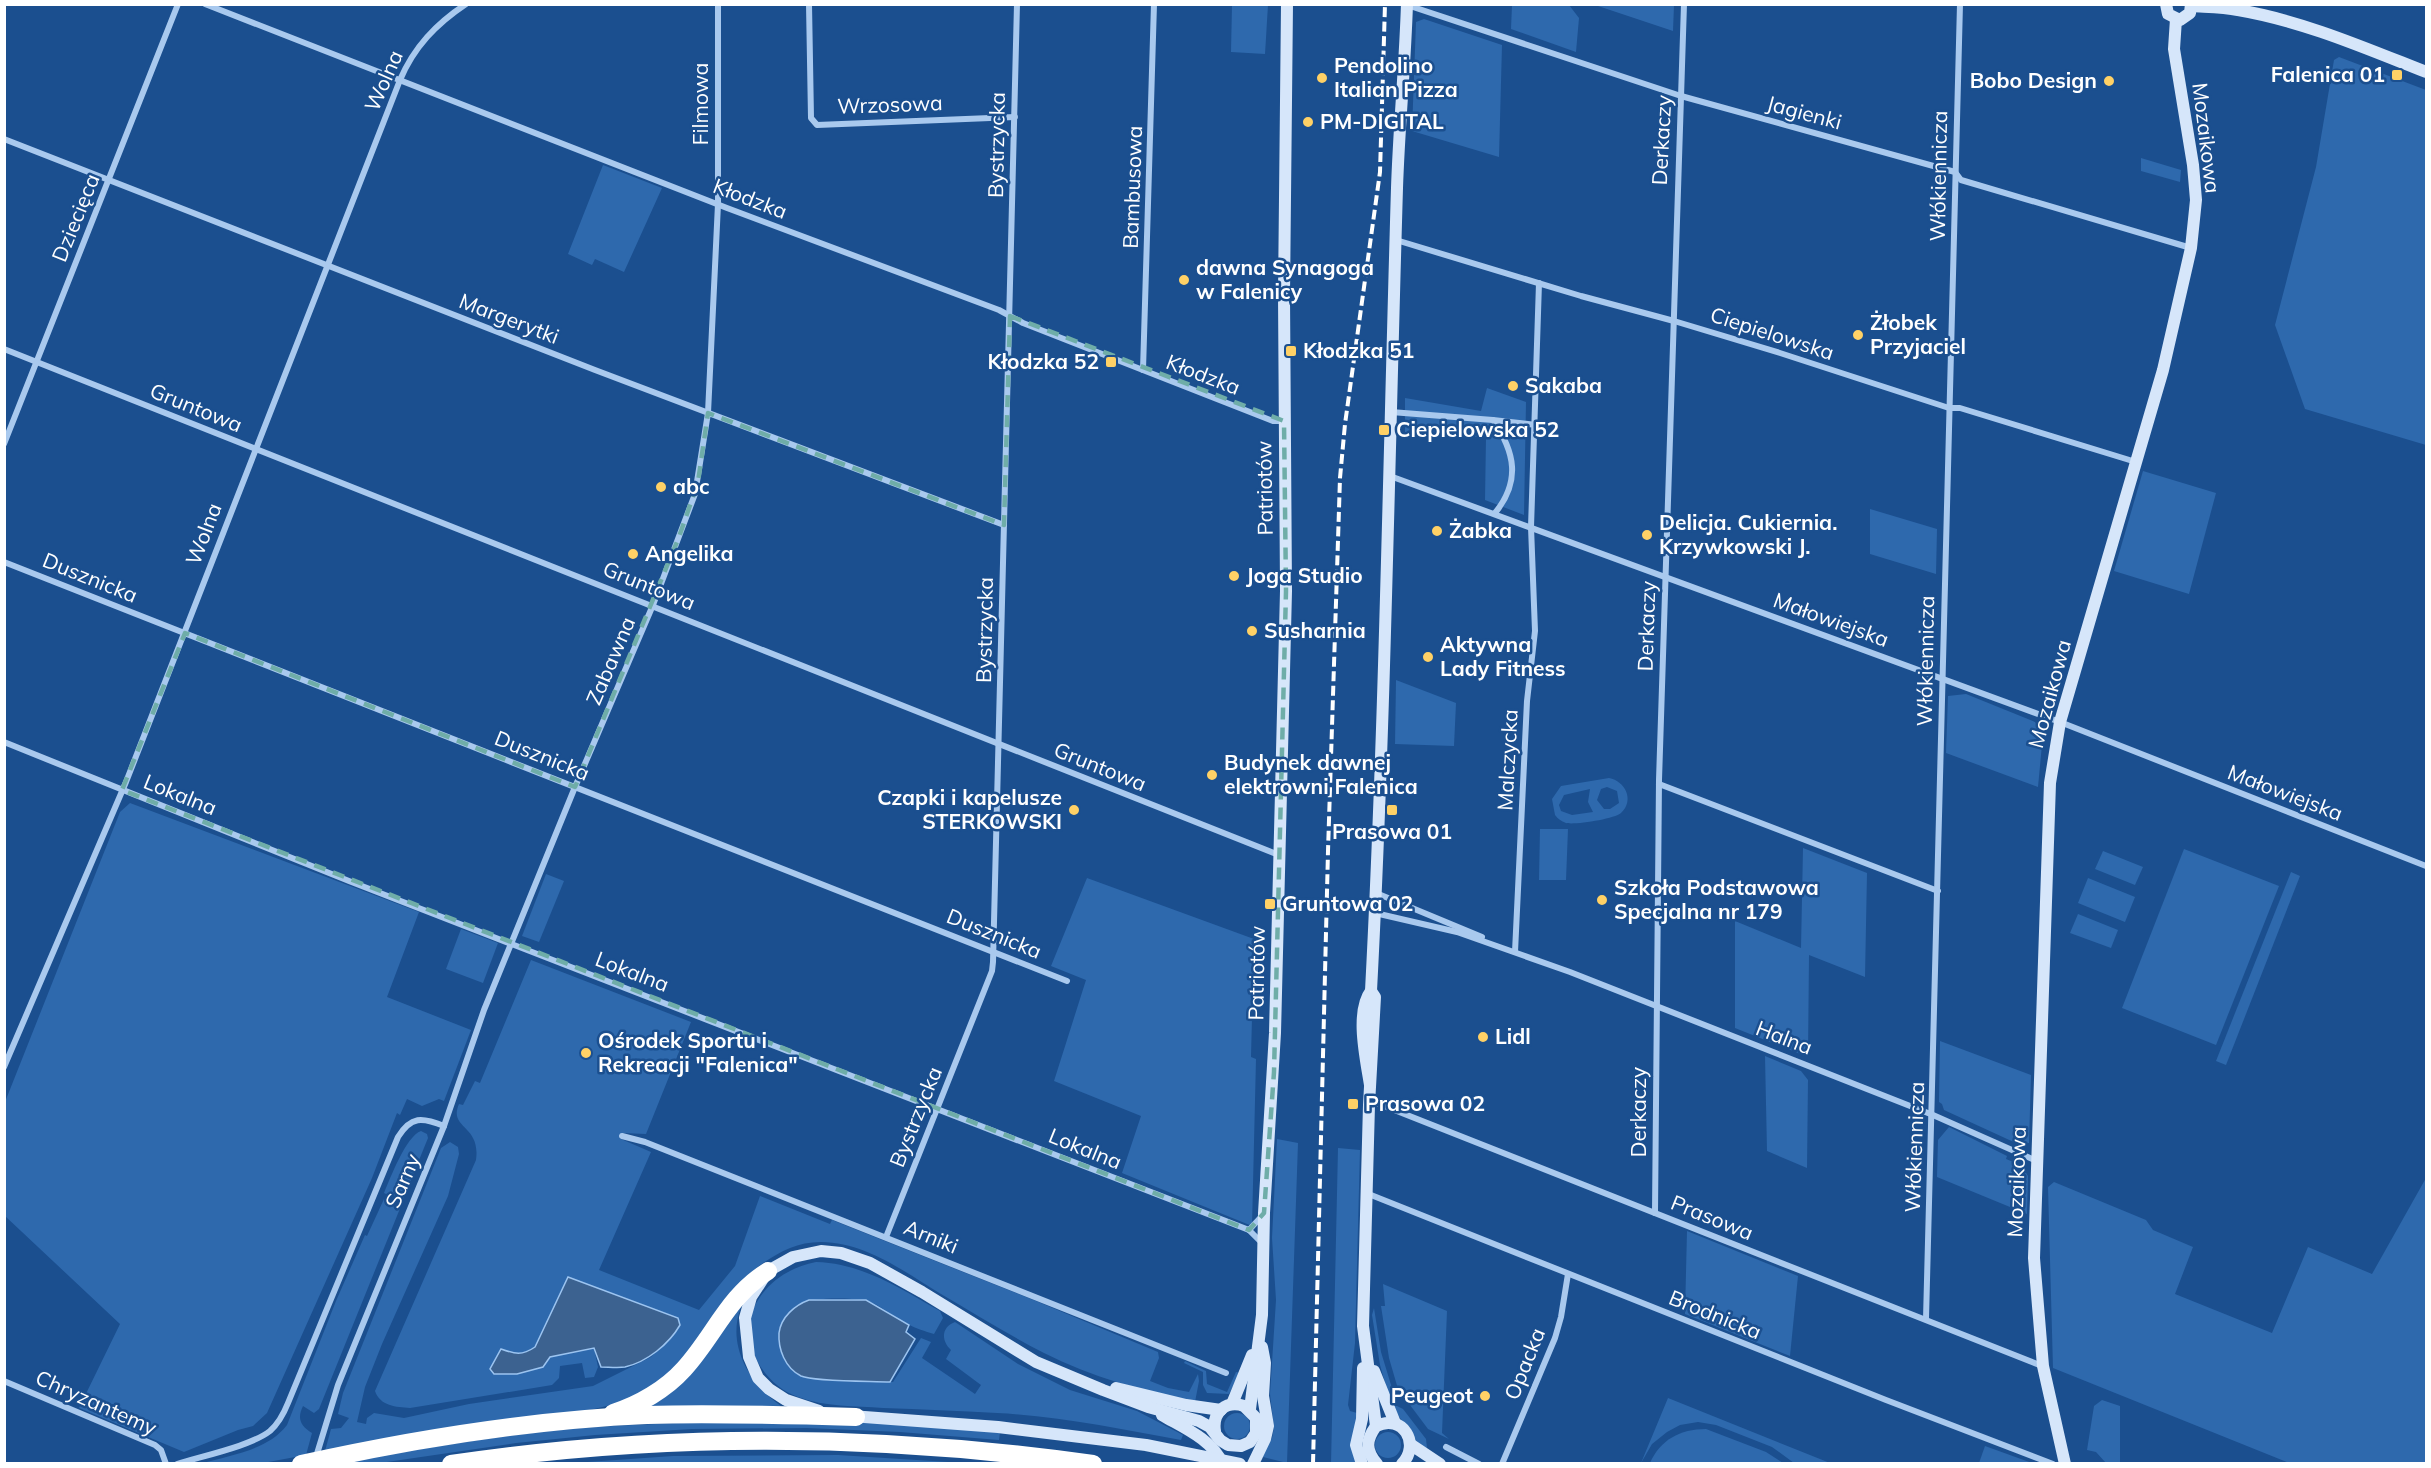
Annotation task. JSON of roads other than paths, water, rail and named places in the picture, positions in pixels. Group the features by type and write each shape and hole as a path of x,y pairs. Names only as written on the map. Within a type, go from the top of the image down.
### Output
{"highway":[{"path":"594,1419 625,1409 650,1396 683,1371 743,1289 768,1271"},
{"path":"301,1464 434,1438 594,1419 751,1414 856,1417"},
{"path":"451,1464 605,1446 776,1440 930,1446 994,1451 1093,1464"}],"main road":[{"name":"Patriotów","path":"1250,1409 1262,1315 1264,1213 1274,1072 1280,855 1286,591 1284,421 1287,4"},
{"path":"2166,4 2168,14 2176,19 2187,16 2191,5 2256,13 2320,32 2427,72"},
{"path":"1377,1464 1368,1452 1367,1445 1376,1426 1363,1326 1365,1193 1370,1085 1363,1041 1365,1000 1371,991 1376,893 1385,663 1396,239 1407,5"},
{"name":"Mozaikowa","path":"2065,1464 2043,1366 2034,1258 2050,783 2060,722 2163,370 2191,248 2196,200 2193,165 2174,49 2176,19"},
{"path":"1215,1431 1193,1419 1148,1407 1036,1362 899,1278 870,1263 842,1253 821,1251 794,1257 768,1271 751,1298 745,1318 749,1357 758,1378 769,1389 786,1400 823,1412 856,1417 998,1427 1242,1456"},
{"name":"Patriotów","path":"1226,1407 1245,1374 1259,1331"},
{"path":"1255,1459 1268,1426 1263,1396 1265,1363 1259,1331"},
{"path":"1365,1346 1395,1422 1405,1431 1410,1444 1410,1450 1404,1463"},
{"path":"1362,1464 1356,1445 1362,1419 1365,1346"},
{"path":"1076,1379 1186,1405 1245,1406 1256,1418 1257,1428 1242,1456"},
{"path":"1148,1407 1209,1445 1218,1454 1222,1464"},
{"path":"1226,1407 1214,1422 1215,1431 1225,1446 1230,1464"},
{"path":"1376,1426 1384,1422 1395,1422"},
{"path":"1410,1444 1440,1464"},
{"path":"1225,1446 1232,1447 1242,1456"}],"street":[{"name":"Dziecięca","path":"4,444 178,4"},
{"name":"Kłodzka","path":"205,4 1010,316 1273,421 1284,421"},
{"name":"Wolna","path":"4,1068 122,790 185,633 254,448 400,80 417,49 445,20 466,4"},
{"name":"Filmowa","path":"718,4 718,204"},
{"name":"Wrzosowa","path":"809,4 811,118 817,124 1015,117"},
{"name":"Bystrzycka","path":"886,1237 992,971 1017,4"},
{"name":"Bambusowa","path":"1143,370 1154,4"},
{"name":"Derkaczy","path":"1655,1213 1659,784 1684,4"},
{"name":"Włókiennicza","path":"1926,1319 1960,4"},
{"name":"Jagienki","path":"1407,5 1681,96 1955,172 1961,180 2191,248"},
{"name":"Margerytki","path":"4,139 708,413 1004,525"},
{"name":"Zabawna","path":"512,944 575,787 653,605 694,494 708,413 718,204"},
{"name":"Ciepielowska","path":"1396,239 1674,321 1949,408 1960,408 2136,462"},
{"name":"Malczycka","path":"1515,952 1527,701 1535,631 1531,527 1539,283"},
{"name":"Gruntowa","path":"4,349 1280,855"},
{"path":"1391,412 1536,425"},
{"path":"1493,420 1509,449 1513,470 1506,499 1495,513"},
{"name":"Małowiejska","path":"1390,475 2060,722 2427,866"},
{"name":"Dusznicka","path":"4,562 1067,981"},
{"name":"Lokalna","path":"4,742 512,944 1249,1230 1263,1245"},
{"path":"1659,784 1938,891"},
{"name":"Halna","path":"1376,893 1515,952 1933,1114 2038,1162"},
{"name":"Halna","path":"1375,913 1426,924 1515,952"},
{"name":"Sarny","path":"315,1464 338,1385 444,1126 484,1010 512,944"},
{"name":"Prasowa","path":"1369,1100 2043,1366"},
{"path":"177,1464 255,1439 273,1429 279,1422 398,1137 411,1122 419,1119 444,1126"},
{"name":"Arniki","path":"622,1136 645,1142 1226,1373"},
{"name":"Brodnicka","path":"1365,1193 2053,1464"},
{"path":"1249,1230 1264,1213"},
{"name":"Opacka","path":"1502,1464 1555,1338 1568,1274"},
{"name":"Chryzantemy","path":"4,1381 154,1446 161,1450 166,1464"},
{"path":"1446,1447 1479,1464"}],"railway":[{"path":"1313,1464 1340,478 1345,424 1380,172 1385,4"}],"place":[{"name":"Falenica 01","path":"2397,75"},
{"name":"Pendolino Italian Pizza","path":"1322,78"},
{"name":"Bobo Design","path":"2109,81"},
{"name":"PM-DIGITAL","path":"1308,122"},
{"name":"dawna Synagoga w Falenicy","path":"1184,280"},
{"name":"Żłobek Przyjaciel","path":"1858,335"},
{"name":"Kłodzka 51","path":"1291,351"},
{"name":"Kłodzka 52","path":"1111,362"},
{"name":"Sakaba","path":"1513,386"},
{"name":"Ciepielowska 52","path":"1384,430"},
{"name":"abc","path":"661,487"},
{"name":"Żabka","path":"1437,531"},
{"name":"Delicja. Cukiernia. Krzywkowski J.","path":"1647,535"},
{"name":"Angelika","path":"633,554"},
{"name":"Joga Studio","path":"1234,576"},
{"name":"Susharnia","path":"1252,631"},
{"name":"Aktywna Lady Fitness","path":"1428,657"},
{"name":"Budynek dawnej elektrowni Falenica","path":"1212,775"},
{"name":"Czapki i kapelusze STERKOWSKI","path":"1074,810"},
{"name":"Prasowa 01","path":"1392,810"},
{"name":"Szkoła Podstawowa Specjalna nr 179","path":"1602,900"},
{"name":"Gruntowa 02","path":"1270,904"},
{"name":"Lidl","path":"1483,1037"},
{"name":"Ośrodek Sportu i Rekreacji \"Falenica\"","path":"586,1053"},
{"name":"Prasowa 02","path":"1353,1104"},
{"name":"Peugeot","path":"1485,1396"}]}
